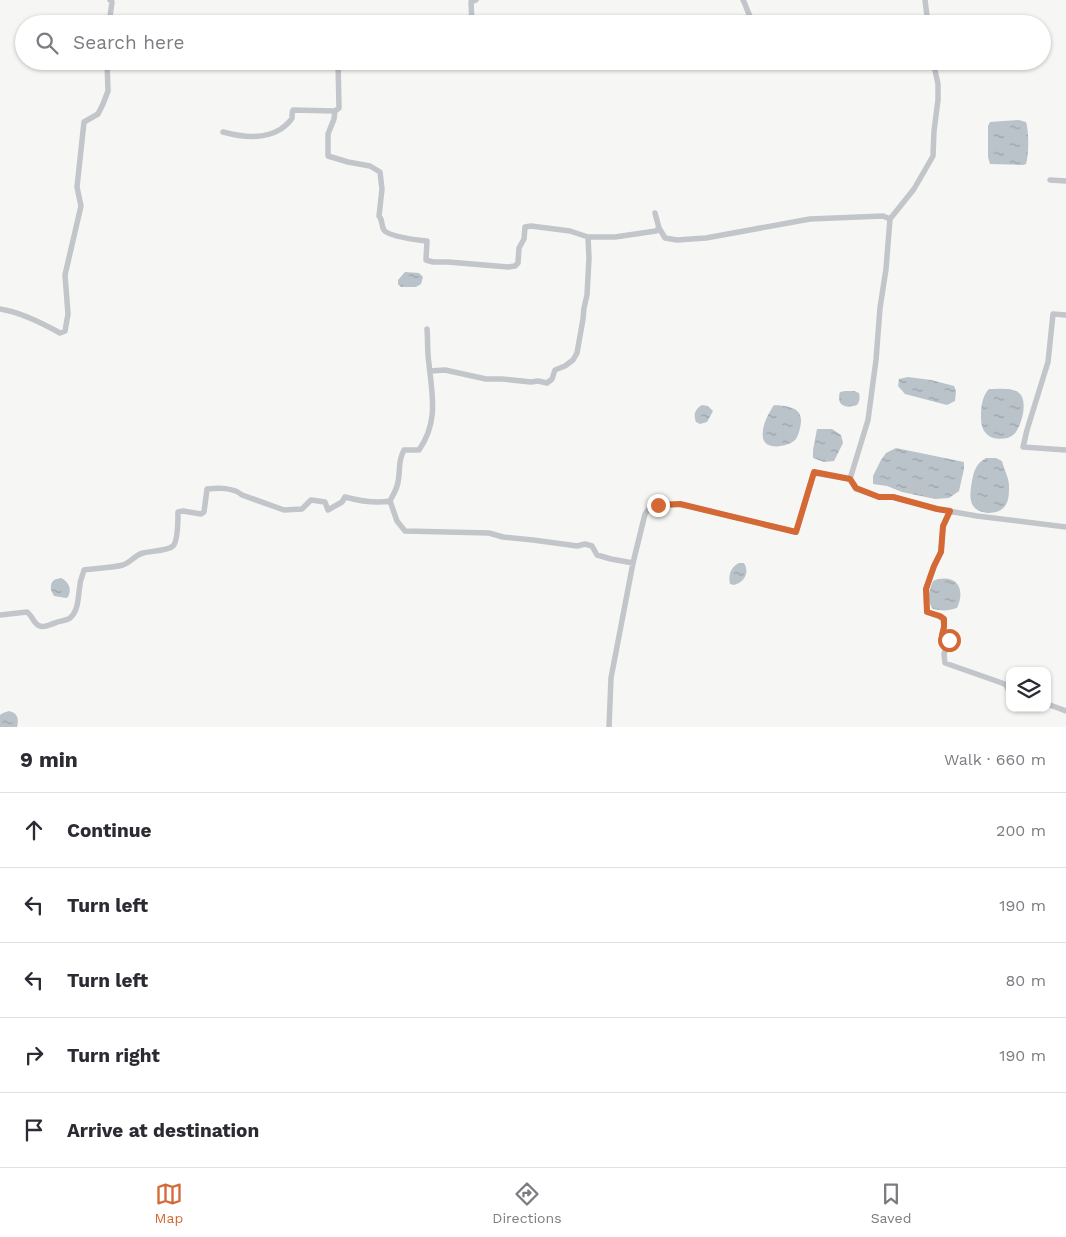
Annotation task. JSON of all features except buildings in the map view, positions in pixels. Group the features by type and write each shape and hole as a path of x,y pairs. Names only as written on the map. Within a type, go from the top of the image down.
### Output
{"street":[{"path":"110,0 112,2 110,15"},
{"path":"472,15 471,2 476,0"},
{"path":"744,0 749,15"},
{"path":"925,0 927,15"},
{"path":"0,309 8,310 60,333 65,331 68,314 65,275 81,206 77,187 84,122 98,114 104,104 108,91 107,70"},
{"path":"338,70 339,108 335,111 328,134 328,156 370,166 380,172 382,188 379,216 382,219 383,229 388,234 427,241 426,260 433,262 516,266 519,248 524,239 525,227 531,226 570,231 588,237 622,236 656,231 659,228"},
{"path":"850,479 868,420 886,270 890,219 914,189 933,156 938,100 938,84 935,70"},
{"path":"223,132 236,136 271,134 291,120 293,110 335,111"},
{"path":"1050,180 1066,180"},
{"path":"656,213 659,228 665,238 677,240 706,238 810,219 883,216 890,219"},
{"path":"430,371 445,370 486,379 522,382 538,381 547,383 552,379 555,370 573,360 577,353 587,295 588,237"},
{"path":"1066,315 1053,314 1048,362 1026,430 1023,447 1066,450"},
{"path":"427,329 433,415 427,436 419,450 404,450 399,459 398,481 390,501 397,520 405,531 489,533 503,537 577,546 585,544 592,546 596,555 633,563"},
{"path":"610,727 611,678 633,563 645,514 650,507 680,504 796,532 814,472 850,479 856,488 879,497 893,497 937,509 1066,527"},
{"path":"0,615 27,612 31,614 40,627 69,619 74,613 79,599 80,584 84,570 124,564 140,554 172,547 176,542 178,512 201,514 204,512 207,489 238,491 249,498 284,510 302,509 311,500 325,502 328,510 342,502 345,497 369,502 383,503 390,501"},
{"path":"950,511 943,526 941,552 926,589 927,612 944,619 942,635 949,640 944,654 945,663 1006,685"},
{"path":"1051,705 1066,711"}],"water":[{"path":"1019,120 1026,122 1027,126 1028,149 1026,164 990,164 988,157 988,126 990,122"},
{"path":"405,272 419,273 423,277 421,284 416,287 401,287 398,284 398,280"},
{"path":"908,377 954,386 956,391 955,401 947,405 905,394 898,386 899,379"},
{"path":"989,389 1013,390 1022,397 1023,415 1019,427 1010,437 1002,439 990,437 983,429 981,419 983,398"},
{"path":"840,392 859,393 860,399 857,405 845,406 840,403"},
{"path":"702,405 708,406 713,411 707,422 700,424 696,422 695,415 696,410"},
{"path":"774,405 795,409 800,415 800,427 796,439 783,446 768,445 763,438 767,416"},
{"path":"817,429 832,429 841,435 843,443 834,461 824,462 813,458"},
{"path":"896,448 964,462 959,491 949,498 935,499 873,484 873,476 881,460 886,453"},
{"path":"986,458 996,458 1002,461 1009,483 1009,497 1006,504 1002,509 993,513 983,512 975,508 971,498 971,487 975,470"},
{"path":"739,563 744,563 746,567 745,577 738,584 730,584 729,577 731,572"},
{"path":"61,578 68,584 70,589 66,598 54,596 51,590 53,581"},
{"path":"951,579 958,586 960,596 957,608 951,610 933,609 929,602 929,592 933,581"},
{"path":"9,711 17,717 17,727 0,727 0,715"}],"route":[{"path":"658,505 680,504 702,508 796,532 814,472 850,479 856,488 879,497 893,497 950,511 943,526 940,556 934,566 926,589 927,612 944,619 942,635 949,640"}]}
